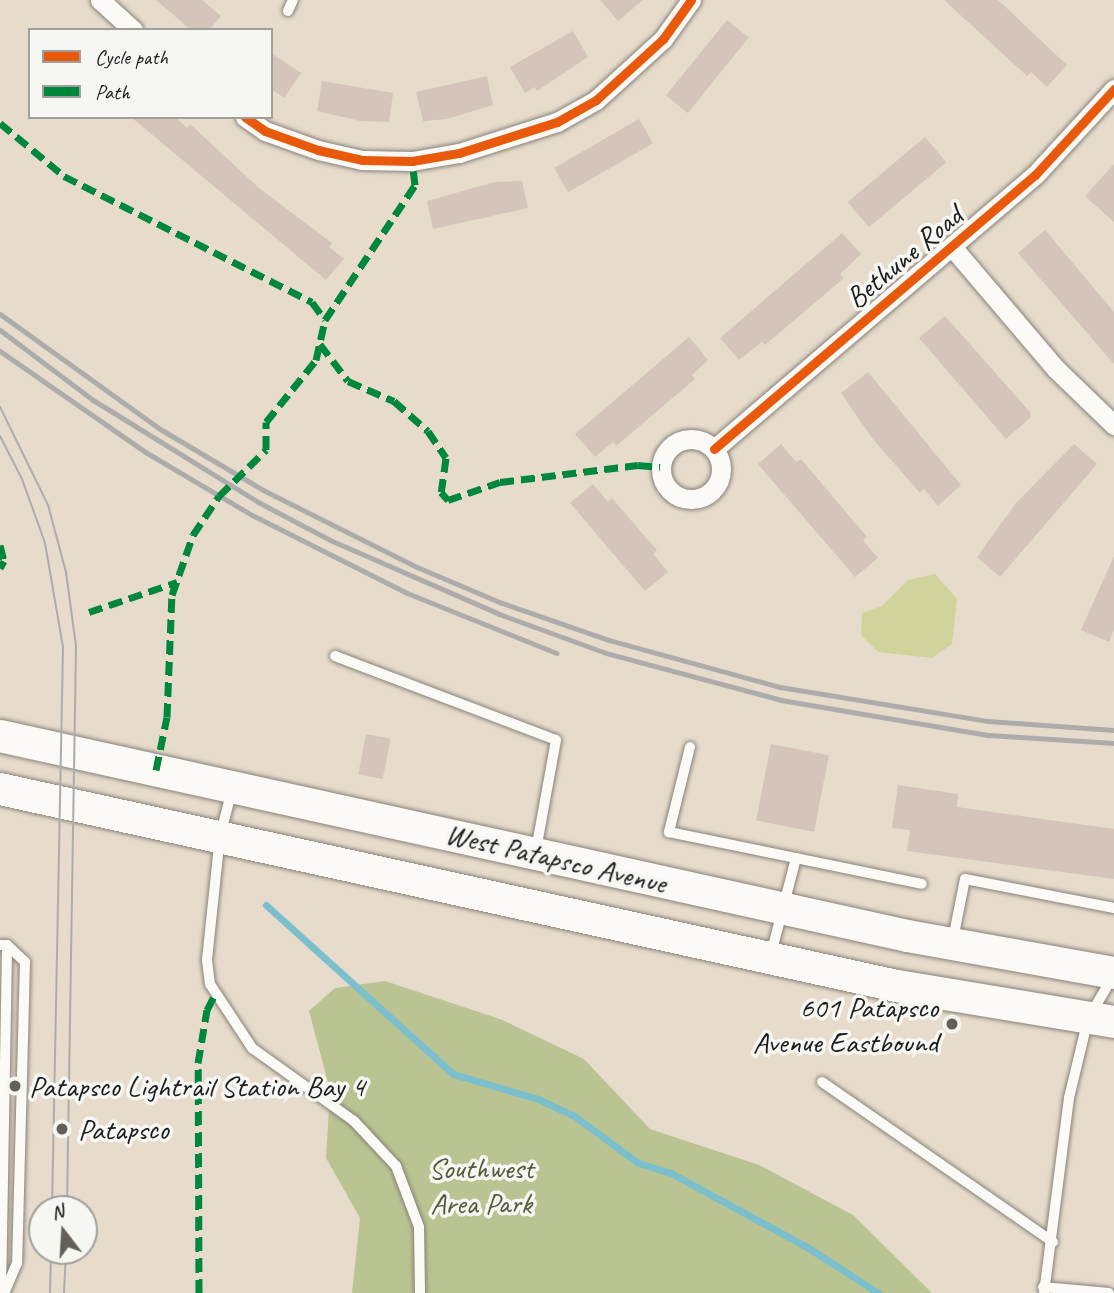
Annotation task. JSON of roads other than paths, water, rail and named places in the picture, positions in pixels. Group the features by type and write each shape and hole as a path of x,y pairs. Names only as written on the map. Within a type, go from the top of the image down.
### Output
{"main road":[{"name":"West Patapsco Avenue","path":"0,736 783,909 1114,974"},
{"name":"West Patapsco Avenue","path":"0,789 897,986 1101,1020"}],"street":[{"path":"100,0 131,28"},
{"path":"247,119 265,131 318,150 362,160 412,161 511,139 557,122 596,100 663,39 691,0"},
{"name":"Bethune Road","path":"714,449 953,248 1035,175 1114,89"},
{"path":"953,248 1056,369 1114,425"}],"lane":[{"path":"288,11 293,0"},
{"path":"335,656 556,740 535,854"},
{"path":"690,747 669,832 922,884"},
{"path":"233,786 220,836 207,960 210,984 252,1048 354,1121 396,1166 419,1227 420,1293"},
{"path":"770,958 796,858"},
{"path":"952,944 965,879 1114,908"},
{"path":"3,945 3,1293"},
{"path":"3,945 25,962 17,1263 3,1293"},
{"path":"1109,1293 1044,1290 1053,1242 1069,1098 1101,1020 1114,974"},
{"path":"822,1082 1053,1242"}],"waterway":[{"path":"266,905 453,1074 538,1099 573,1115 638,1163 671,1173 807,1247 878,1293"}],"tram line":[{"path":"0,407 48,505 66,572 76,646 67,1195"},
{"path":"0,436 22,479 45,543 63,647 52,1195"},
{"path":"50,1293 51,1265"},
{"path":"64,1293 65,1265"}],"railway":[{"path":"0,314 160,429 263,490 417,567 502,603 609,640 780,687 988,721 1114,730"},
{"path":"0,330 93,400 258,502 330,540 499,614 606,653 781,700 989,735 1114,743"},
{"path":"0,351 147,453 252,515 407,593 556,653"}],"place":[{"name":"601 Patapsco Avenue Eastbound","path":"952,1024"},
{"name":"Patapsco Lightrail Station Bay 4","path":"15,1086"},
{"name":"Patapsco","path":"62,1129"}],"park label":[{"name":"Southwest Area Park","path":"481,1185"}]}
